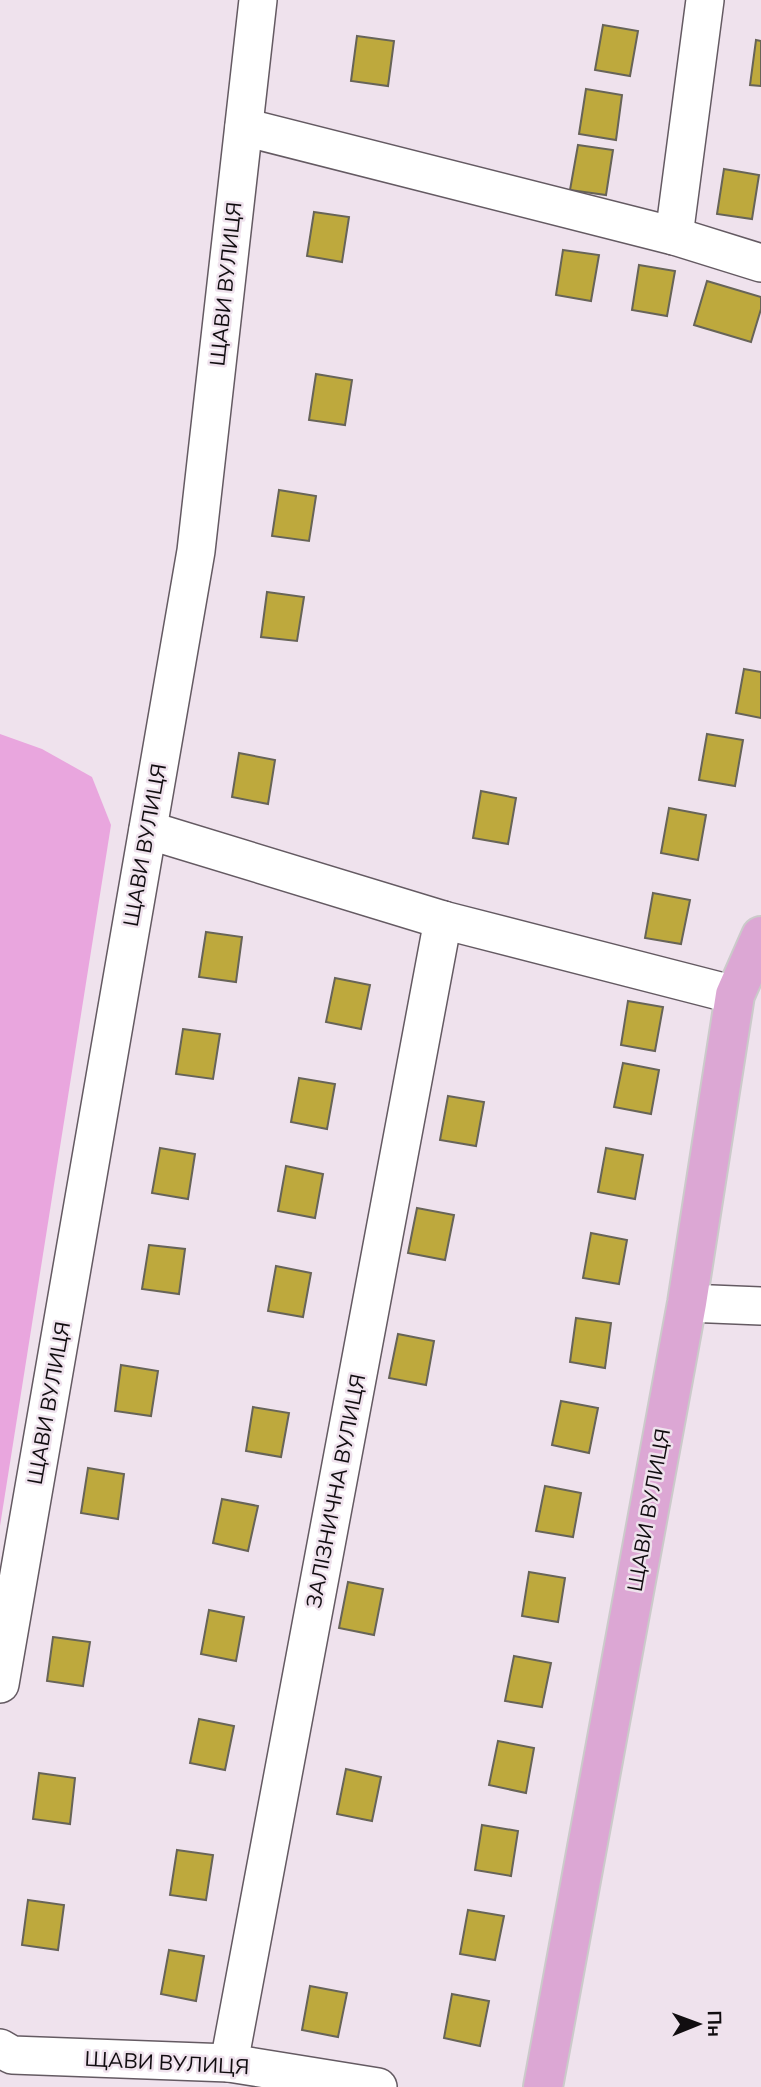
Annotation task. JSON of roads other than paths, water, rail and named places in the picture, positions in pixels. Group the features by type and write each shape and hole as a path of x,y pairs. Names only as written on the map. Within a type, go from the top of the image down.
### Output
{"main road":[{"name":"ЩАВИ ВУЛИЦЯ","path":"543,2087 687,1303 735,995 761,936"}],"street":[{"name":"ЩАВИ ВУЛИЦЯ","path":"0,1684 196,551 258,0"},
{"path":"674,236 705,0"},
{"path":"244,127 674,236 761,263"},
{"path":"148,830 443,920 735,995"},
{"name":"ЗАЛІЗНИЧНА ВУЛИЦЯ","path":"229,2063 443,920"},
{"path":"687,1303 761,1306"},
{"name":"ЩАВИ ВУЛИЦЯ","path":"0,2048 12,2055 229,2063 378,2087"}]}
